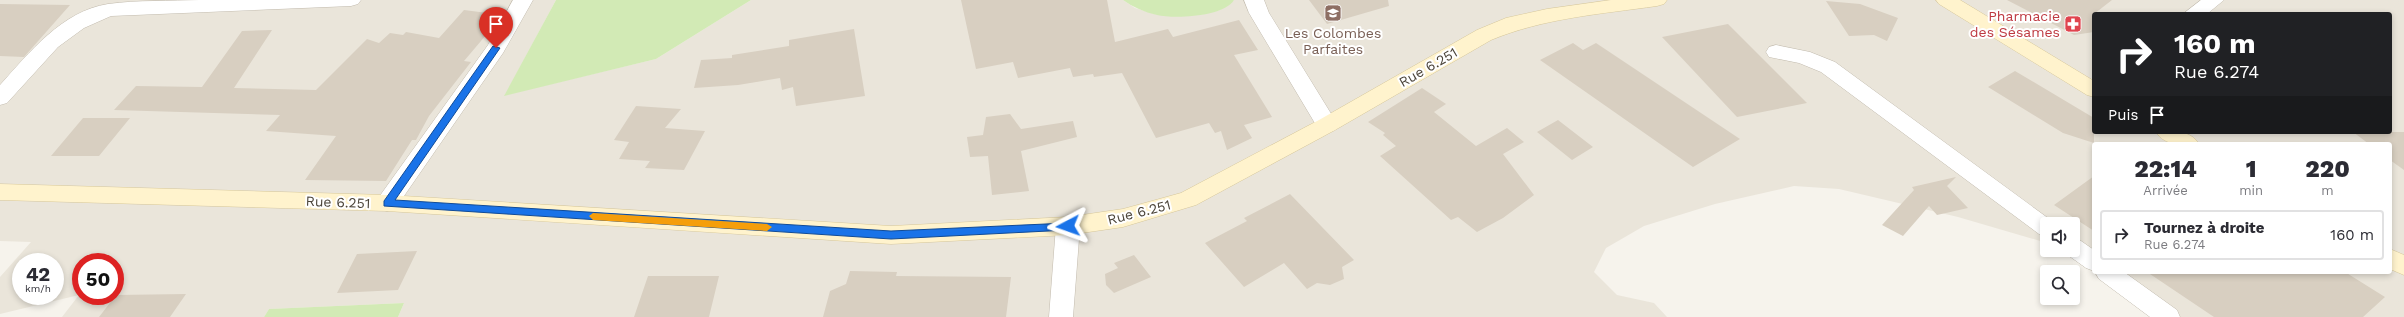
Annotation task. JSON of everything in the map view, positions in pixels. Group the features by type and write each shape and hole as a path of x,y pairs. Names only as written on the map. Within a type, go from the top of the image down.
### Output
{"main road":[{"name":"Rue 6.251","path":"0,192 387,204 891,235 1068,226 1123,218 1188,199 1327,125 1484,35 1513,23 1547,15 1657,0"},
{"path":"1946,0 2092,86"},
{"path":"2170,134 2184,142"},
{"path":"2392,259 2404,266"}],"street":[{"path":"0,98 51,42 77,23 108,10 351,0"},
{"path":"387,204 496,48 523,0"},
{"path":"1254,0 1259,13 1327,125"},
{"path":"2196,12 2214,0"},
{"path":"1776,52 1803,57 1828,67 2040,223"},
{"path":"1061,317 1068,226"},
{"path":"2080,252 2092,261"},
{"path":"2110,274 2168,317"}],"shaded area":[{"path":"0,0 556,0 505,95 656,59 751,0 1123,0 1135,8 1158,15 1200,15 1220,10 1234,0 2404,0 2404,317 2161,317 2099,274 2392,274 2392,142 2092,142 2092,268 2080,257 2080,217 2040,217 2040,241 1958,217 1839,189 1794,186 1715,204 1644,226 1606,248 1594,272 1617,295 1654,303 1667,317 398,317 404,303 269,309 264,317 62,317 72,304 124,305 124,253 72,253 72,297 64,299 64,253 21,253 31,242 0,241"},
{"path":"12,263 12,305 37,305 0,314 0,277"}],"green space":[{"path":"556,0 751,0 656,59 504,96"},
{"path":"1123,0 1234,0 1229,6 1210,13 1175,17 1157,15 1135,7"},
{"path":"404,303 398,317 264,317 269,309"}],"building":[{"path":"961,0 1107,0 1115,42 1168,29 1173,37 1239,20 1258,50 1234,55 1272,117 1244,125 1252,138 1227,150 1221,131 1215,133 1209,123 1156,138 1122,73 1094,77 1093,74 1073,77 1070,68 1018,78 1013,62 976,69"},
{"name":"Les Colombes Parfaites","path":"1309,0 1388,0 1389,6 1327,24"},
{"name":"Pharmacie des Sésames","path":"2007,0 2112,0 2097,12 2092,12 2092,32 2074,35"},
{"path":"1826,1 1860,4 1898,18 1887,41 1874,35 1849,36"},
{"path":"0,4 70,5 24,57 0,56"},
{"path":"464,10 503,15 464,61 471,62 429,116 416,140 412,140 386,181 305,180 336,136 266,131 280,115 114,110 136,86 202,87 242,31 272,30 234,88 316,90 367,39 379,43 390,33 403,35 406,32 439,38"},
{"path":"1728,24 1807,103 1737,117 1662,37"},
{"path":"854,29 865,96 796,106 793,87 782,90 780,78 738,85 694,88 701,60 732,58 732,55 789,46 789,40"},
{"path":"1573,43 1583,50 1596,43 1740,139 1693,167 1540,60"},
{"path":"2015,71 2092,117 2092,134 2094,134 2094,142 2063,133 1988,87"},
{"path":"1422,88 1446,104 1434,112 1476,146 1507,128 1524,142 1503,154 1534,195 1503,218 1477,232 1458,217 1451,220 1380,156 1396,146 1383,135 1385,133 1368,122"},
{"path":"636,106 681,109 665,128 705,131 684,170 645,168 650,161 619,159 629,142 614,140"},
{"path":"1010,114 1021,129 1073,121 1077,137 1021,151 1029,191 992,195 988,156 970,157 967,137 983,135 986,117"},
{"path":"83,118 130,118 99,156 51,156"},
{"path":"1558,120 1593,147 1572,160 1537,132"},
{"path":"2392,132 2404,132 2404,170 2392,161 2392,142 2366,142 2356,134 2392,134"},
{"path":"1956,177 1947,186 1968,208 1937,215 1929,206 1903,236 1882,225 1914,190 1912,187"},
{"path":"2092,177 2092,230 2080,222 2080,217 2072,217 2054,205"},
{"path":"1290,194 1354,260 1342,267 1344,279 1330,285 1317,283 1307,289 1284,263 1244,287 1205,243 1247,221 1244,218"},
{"path":"417,251 398,290 337,293 357,254"},
{"path":"1134,255 1151,277 1114,293 1106,285 1105,274 1118,268 1114,263"},
{"path":"850,271 897,272 896,276 1011,277 1006,317 823,317 830,291 846,284"},
{"path":"2150,274 2348,274 2385,297 2363,317 2214,317"},
{"path":"648,276 719,276 709,317 634,317"},
{"path":"186,294 170,317 99,317 108,305 124,305 124,295"}],"slow traffic":[{"path":"593,216 767,227"}],"place":[{"name":"Les Colombes Parfaites","path":"1333,13"},
{"name":"Pharmacie des Sésames","path":"2073,24"}],"route":[{"path":"496,48 387,204 891,235 974,232 1068,226"}]}
